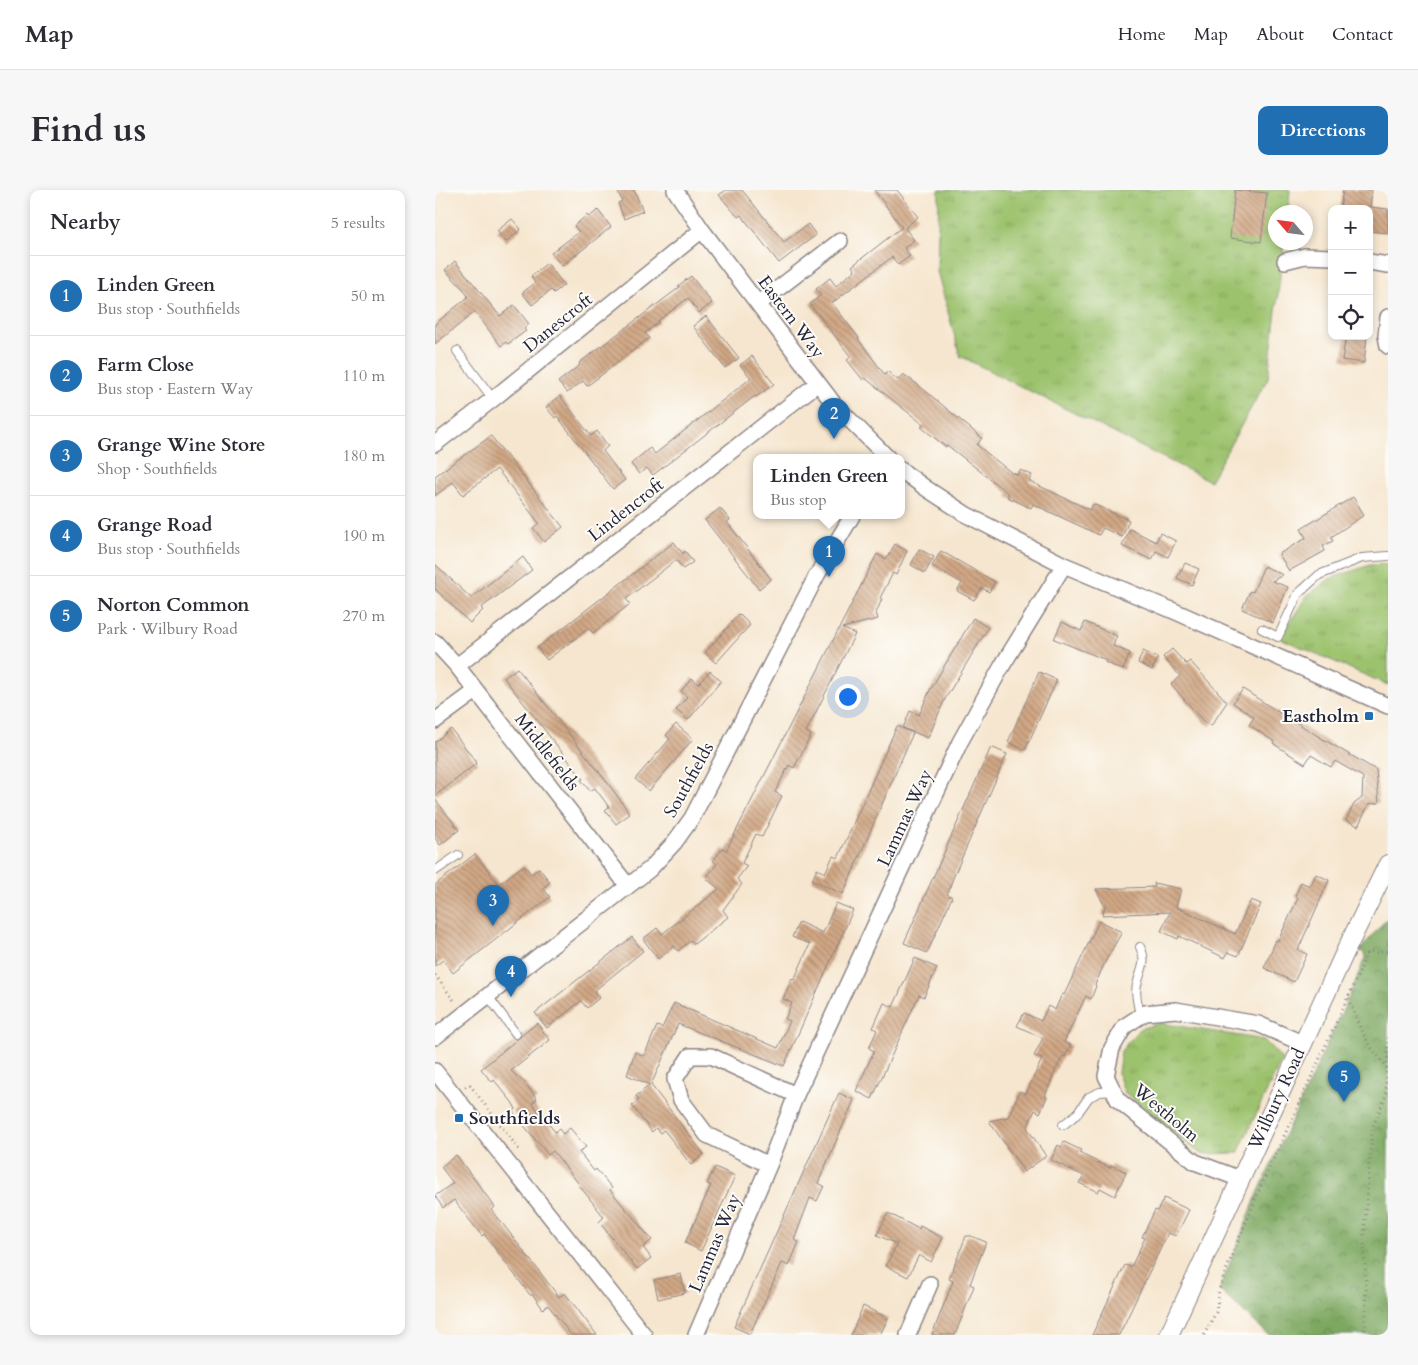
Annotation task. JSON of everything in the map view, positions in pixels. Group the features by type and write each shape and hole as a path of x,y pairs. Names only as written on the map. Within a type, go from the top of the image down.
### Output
{"street":[{"name":"Eastern Way","path":"675,190 702,230 834,404 883,454"},
{"name":"Danescroft","path":"435,444 702,230"},
{"path":"758,304 840,241"},
{"path":"1285,261 1305,256 1328,257"},
{"path":"1373,263 1388,265"},
{"path":"1388,318 1386,336 1388,346"},
{"name":"Lindencroft","path":"457,666 818,383"},
{"path":"905,473 967,515 1064,565 1174,610 1388,706"},
{"name":"Southfields","path":"435,1037 650,869 674,842 692,818 817,574 850,519"},
{"name":"Lammas Way","path":"696,1335 769,1165 796,1095 961,742 1002,666 1064,565"},
{"name":"Middlefields","path":"435,642 457,666 628,886"},
{"path":"435,721 476,691"},
{"name":"Wilbury Road","path":"1169,1335 1302,1043 1368,902 1388,864"},
{"name":"Westholm","path":"1240,1179 1195,1162 1118,1100 1107,1076 1112,1048 1125,1026 1145,1013 1176,1010 1257,1024 1302,1043"},
{"path":"769,1165 707,1135 681,1100 675,1079 690,1056 711,1056 796,1095"},
{"path":"435,1070 644,1335"},
{"path":"908,1335 930,1284"}],"lane":[{"path":"457,351 493,399"},
{"path":"1262,629 1278,637 1298,594 1319,575 1361,558 1388,556"},
{"path":"435,871 458,855"},
{"path":"1140,947 1144,960 1143,969 1136,986 1141,1016"},
{"path":"488,996 516,1034"},
{"path":"1063,1125 1077,1114 1089,1097 1099,1092 1114,1091"}],"path":[{"path":"1360,950 1366,954 1388,951"},
{"path":"1204,1335 1216,1312 1219,1290 1257,1195 1349,997 1366,954"},
{"path":"435,975 465,1014"},
{"path":"1349,997 1356,1022 1371,1049 1388,1068"},
{"path":"1364,1335 1366,1301 1365,1236 1372,1129 1386,1095 1388,1035"}],"green space":[{"path":"939,190 1290,190 1289,205 1268,205 1268,250 1283,250 1268,378 1210,481 960,356 937,271"},
{"path":"1388,564 1388,685 1280,638 1306,597 1329,579 1370,565"},
{"path":"1388,917 1388,1335 1269,1335 1219,1290 1257,1195 1349,997 1366,955 1360,950"},
{"path":"1160,1023 1264,1040 1282,1059 1238,1153 1201,1154 1124,1092 1118,1073 1121,1051 1139,1029"}],"building":[{"path":"617,190 634,190 643,211 624,219 618,203 622,201"},
{"path":"726,190 742,190 784,242 808,224 816,235 779,263 741,215 738,217 719,195"},
{"path":"874,190 897,190 918,217 905,228 914,240 904,248 910,256 898,265 892,257 832,303 885,375 887,371 898,380 903,374 917,384 982,438 977,445 1013,474 1014,472 1017,475 1020,470 1032,475 1029,481 1090,510 1093,504 1129,520 1122,537 1103,528 1099,535 1033,504 1031,508 1007,497 1009,494 921,427 924,425 865,378 863,380 847,360 851,357 810,304 821,295 816,289 830,278 836,286 855,270 852,266 902,227"},
{"path":"1235,190 1267,193 1261,242 1230,238"},
{"path":"1343,190 1372,190 1370,205 1341,205"},
{"path":"1373,207 1388,209 1388,233 1373,231"},
{"path":"598,210 611,227 562,266 551,253 579,232 574,226 587,215 589,217"},
{"path":"512,219 521,229 506,242 497,231"},
{"path":"455,261 500,316 514,305 529,324 524,329 526,331 508,344 506,342 501,346 475,312 435,344 435,324 468,297 465,291 445,270"},
{"path":"547,263 564,285 554,293 551,290 532,305 522,293 535,283 531,276"},
{"path":"691,276 712,303 699,313 688,298 645,333 649,338 621,360 587,386 583,381 567,393 558,382 580,365 579,363 680,287 678,286"},
{"path":"706,316 739,358 725,368 693,326"},
{"path":"1345,340 1367,340 1364,363 1342,360"},
{"path":"752,356 774,384 755,396 653,475 647,468 639,474 631,464 639,457 650,448 655,454 751,378 740,365"},
{"path":"560,396 591,436 597,431 608,446 603,451 625,480 613,489 557,416 555,418 546,407"},
{"path":"491,436 563,527 544,542 533,528 539,523 497,469 463,495 453,482 435,496 435,476"},
{"path":"1353,497 1364,515 1331,537 1333,541 1323,546 1325,551 1289,571 1279,554 1306,538 1301,529"},
{"path":"720,508 730,520 727,522 771,579 759,589 705,520"},
{"path":"1130,529 1156,542 1160,533 1176,541 1168,557 1156,551 1152,560 1122,546"},
{"path":"674,542 683,554 685,551 693,562 683,569 676,560 626,599 630,604 593,633 589,628 547,660 537,648"},
{"path":"895,544 907,551 896,575 893,573 880,598 882,599 876,613 878,619 842,628 855,634 806,732 811,735 794,768 789,765 775,792 782,796 762,837 756,834 742,863 747,866 737,879 742,884 723,910 728,917 694,944 691,940 678,951 674,946 658,959 643,939 657,928 662,934 719,889 706,878 717,864 713,861 723,848 726,851 877,554 886,559"},
{"path":"919,549 934,557 925,573 911,565"},
{"path":"941,551 995,582 989,592 982,588 974,600 957,591 962,583 932,566"},
{"path":"523,557 532,570 481,608 483,610 470,623 435,589 435,564 471,598"},
{"path":"1185,563 1199,569 1192,585 1177,578"},
{"path":"1264,566 1283,575 1272,581 1288,587 1273,623 1242,609 1250,591 1253,592"},
{"path":"739,614 750,625 716,663 705,653"},
{"path":"973,618 988,628 945,699 928,738 903,728 910,711 919,715 930,690"},
{"path":"1062,622 1081,631 1085,622 1117,636 1113,646 1130,653 1123,670 1105,662 1106,660 1054,639"},
{"path":"1172,649 1186,664 1190,661 1227,702 1211,726 1204,722 1171,684 1180,676 1163,657"},
{"path":"1143,651 1158,658 1152,670 1138,663"},
{"path":"517,668 630,814 616,824 605,810 609,807 595,788 590,791 581,780 583,779 504,678"},
{"path":"710,671 721,681 688,720 676,710 687,697 681,691 692,678 698,684"},
{"path":"1039,672 1057,680 1025,750 1008,742"},
{"path":"1243,689 1289,719 1376,770 1379,803 1369,804 1358,826 1346,820 1354,804 1362,798 1363,777 1335,761 1331,767 1311,755 1305,764 1274,744 1275,742 1249,725 1254,717 1233,703"},
{"path":"676,724 693,739 649,791 635,779 670,739 666,735"},
{"path":"897,726 913,733 843,894 812,880 817,869 825,873 833,856 838,858"},
{"path":"451,729 477,763 435,796 435,742"},
{"path":"991,747 1007,754 953,878 947,894 952,897 927,953 904,943"},
{"path":"435,799 459,830 440,845 435,838"},
{"path":"475,854 499,884 524,865 531,874 539,868 550,882 543,888 550,897 453,973 443,960 435,966 435,885"},
{"path":"1316,874 1329,880 1298,950 1307,954 1294,982 1264,968 1298,898 1295,896 1301,882 1310,886"},
{"path":"1154,883 1181,889 1176,907 1235,934 1251,900 1261,904 1238,956 1228,952 1225,958 1179,936 1178,939 1161,931 1170,912 1102,915 1105,907 1096,889 1155,887"},
{"path":"836,903 853,910 784,1066 678,1024 651,1085 704,1154 691,1165 664,1130 660,1133 656,1128 652,1132 632,1106 639,1100 636,1096 650,1085 627,1075 635,1052 644,1056 657,1026 662,1028 674,1003 778,1048 790,1021 785,1019 792,1003 783,999 792,978 794,980 810,944 792,937 799,922 823,933"},
{"path":"1099,921 1122,932 1106,960 1091,999 1086,996 1064,1042 1071,1045 1056,1069 1040,1113 1035,1110 1027,1128 1046,1156 1024,1172 989,1121 1008,1117 1020,1091 1026,1094 1042,1059 1034,1056 1043,1038 1017,1026 1024,1013 1041,1021 1048,1006 1055,1010"},
{"path":"632,937 643,951 594,991 599,998 587,1008 581,1001 547,1028 535,1013"},
{"path":"915,958 937,968 924,997 919,995 872,1099 856,1091 874,1051 869,1048 877,1030 873,1028 884,1003 893,1007"},
{"path":"537,1023 550,1040 511,1071 526,1084 537,1099 532,1103 555,1132 559,1129 563,1134 570,1128 586,1147 579,1152 594,1171 596,1169 612,1188 610,1190 652,1240 643,1247 651,1258 637,1269 599,1222 604,1217 579,1184 553,1151 548,1155 513,1112 516,1109 512,1102 494,1080 492,1082 481,1069"},
{"path":"839,1093 854,1100 818,1183 824,1186 817,1201 810,1198 794,1240 799,1242 789,1266 782,1263 750,1334 734,1327"},
{"path":"1064,1142 1081,1150 1079,1153 1110,1168 1111,1165 1126,1172 1115,1196 1100,1188 1098,1192 1079,1183 1084,1176 1051,1160 1058,1145 1061,1147"},
{"path":"456,1155 495,1207 492,1210 559,1297 565,1293 597,1335 571,1335 548,1305 543,1309 533,1295 530,1295 484,1234 482,1236 454,1200 443,1208 435,1196 453,1183 441,1167"},
{"path":"715,1167 735,1176 701,1251 685,1243 711,1185 707,1184"},
{"path":"1164,1198 1189,1210 1176,1236 1168,1233 1119,1335 1092,1335 1125,1265 1131,1267 1145,1238 1142,1237 1155,1210 1157,1211"},
{"path":"888,1213 919,1229 920,1226 943,1238 931,1262 919,1255 908,1277 886,1266 897,1244 877,1235"},
{"path":"966,1236 986,1242 970,1284 974,1286 955,1335 932,1335 953,1281 949,1279"},
{"path":"681,1274 685,1293 658,1299 654,1280"},
{"path":"863,1306 888,1318 880,1335 851,1335"}],"place":[{"name":"Farm Close","path":"834,439"},
{"name":"Linden Green","path":"829,577"},
{"name":"Eastholm","path":"1369,716"},
{"name":"Grange Wine Store","path":"493,926"},
{"name":"Grange Road","path":"511,997"},
{"name":"Norton Common","path":"1344,1102"},
{"name":"Southfields","path":"459,1118"}]}
